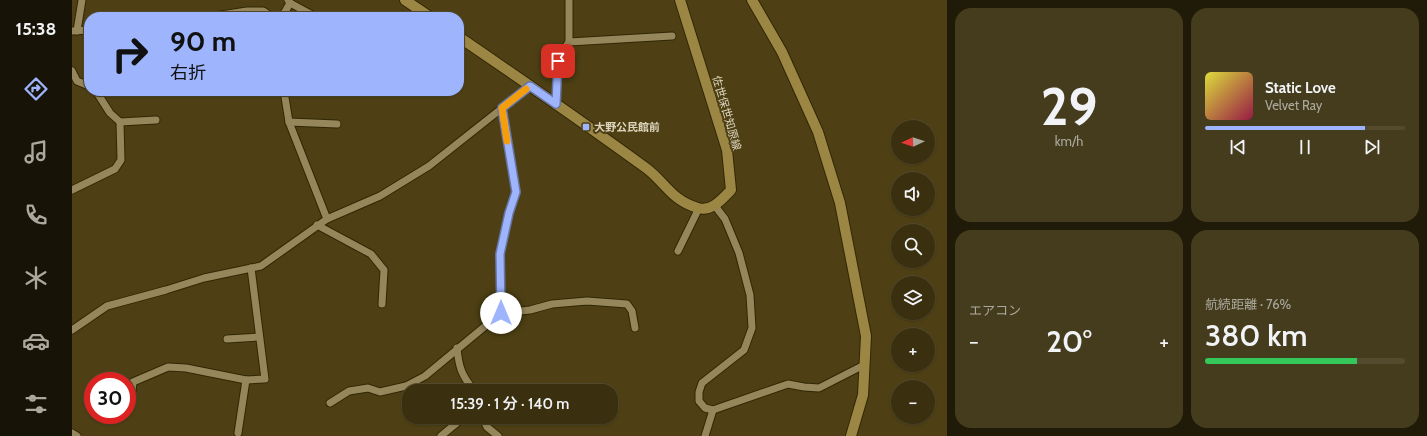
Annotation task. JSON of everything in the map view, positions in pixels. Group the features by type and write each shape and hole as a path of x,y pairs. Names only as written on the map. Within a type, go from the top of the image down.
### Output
{"main road":[{"path":"405,0 417,4 425,12"},
{"name":"佐世保世知原線","path":"680,0 727,150 731,190 715,206"},
{"path":"752,0 782,52 818,132 840,203 866,336 863,395 851,436"},
{"path":"464,40 648,170 679,200 700,208 715,206"}],"street":[{"path":"82,0 74,31 84,30"},
{"path":"556,104 558,61 561,53 569,42 569,0"},
{"path":"284,12 289,1 308,12"},
{"path":"242,12 264,12"},
{"path":"569,42 672,36"},
{"path":"72,73 77,81 84,84"},
{"path":"72,330 107,306 204,278 261,266 326,219 380,196 429,166 530,86"},
{"path":"99,96 110,113 120,122 156,120"},
{"path":"285,96 289,122 326,219"},
{"path":"501,313 500,254 509,213 516,192 502,108"},
{"path":"72,190 115,169 121,160 120,122"},
{"path":"289,122 337,124"},
{"path":"715,206 725,220 739,253 750,295 752,328 744,350 702,383 699,392 699,401 705,408 712,410 788,384 819,388 864,365"},
{"path":"678,251 700,208"},
{"path":"317,225 371,254 384,270 382,304"},
{"path":"136,381 168,367 186,368 246,380 265,379 251,268"},
{"path":"330,403 349,390 368,388 380,392 406,386 424,376 501,313 530,310 552,304 587,301 627,304 632,311 635,328"},
{"path":"227,339 259,337"},
{"path":"457,348 458,365 469,384"},
{"path":"238,432 246,380"},
{"path":"706,436 712,410"},
{"path":"440,436 455,424"},
{"path":"486,424 498,436"},
{"path":"72,433 77,436"}],"slow traffic":[{"path":"507,141 502,108 526,89"}],"place":[{"name":"大野公民館前","path":"586,127"}],"route":[{"path":"501,313 500,254 509,213 516,192 502,108 530,86 556,104 558,61"}]}
